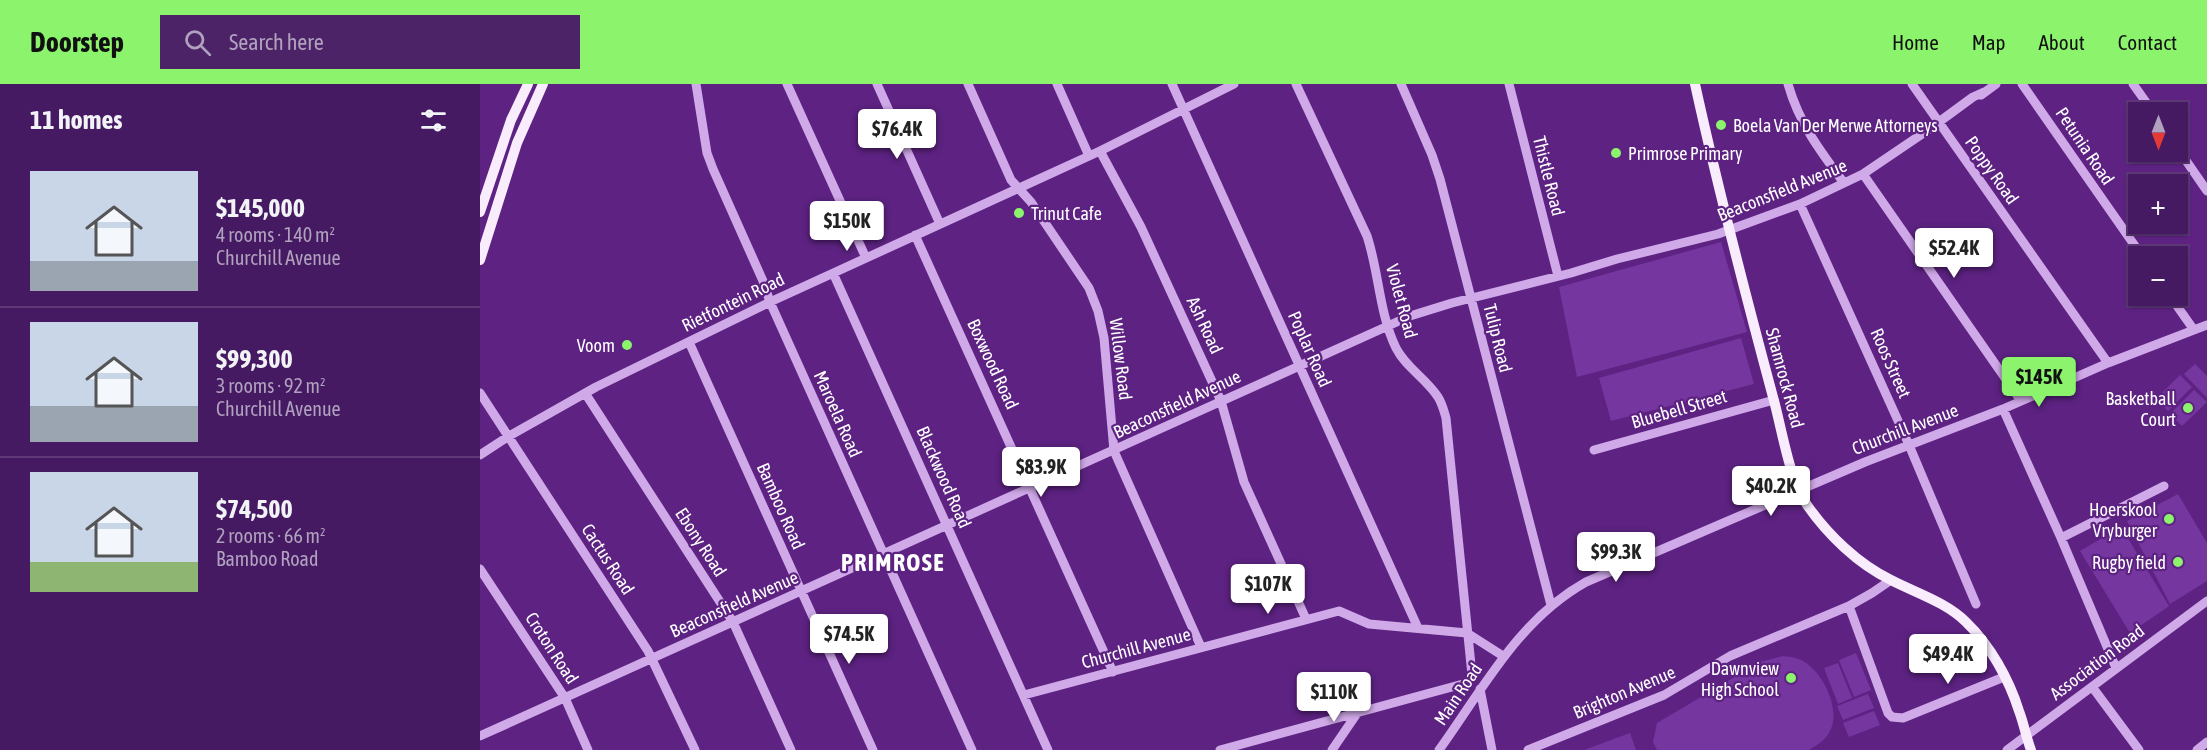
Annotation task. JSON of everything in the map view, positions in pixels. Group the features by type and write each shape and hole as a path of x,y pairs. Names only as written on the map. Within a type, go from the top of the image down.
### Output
{"main road":[{"path":"480,212 511,120 528,84"},
{"path":"480,260 507,173 543,84"},
{"name":"Shamrock Road","path":"1695,84 1728,231 1798,490 1831,534 1857,559 1891,580 1930,598 1964,620 1988,648 2004,677 2027,732 2031,750"},
{"path":"494,168 507,173"},
{"name":"Shamrock Road","path":"2027,732 2038,750"}],"street":[{"name":"Maroela Road","path":"696,84 710,161 770,302 972,750"},
{"path":"787,84 866,258"},
{"path":"878,84 940,224"},
{"name":"Willow Road","path":"968,84 1011,180 1031,202 1083,278 1095,302 1104,338 1114,451 1201,647"},
{"path":"1057,84 1089,156"},
{"name":"Poplar Road","path":"1172,84 1418,628"},
{"name":"Rietfontein Road","path":"480,455 585,393 770,302 1100,151 1234,84"},
{"name":"Violet Road","path":"1296,84 1367,236 1388,326 1401,356 1438,397 1446,418 1472,671 1470,681 1359,712"},
{"name":"Tulip Road","path":"1401,84 1432,155 1551,604"},
{"name":"Thistle Road","path":"1509,84 1558,276"},
{"path":"1788,84 1796,111 1807,131 1844,183"},
{"name":"Poppy Road","path":"1912,84 2108,363"},
{"name":"Beaconsfield Avenue","path":"480,736 1429,309 1602,264 1651,255 1673,246 1728,231 1800,204 1863,174 1939,123 1973,97 1996,84"},
{"name":"Petunia Road","path":"2022,84 2135,246"},
{"path":"2133,84 2146,102"},
{"name":"Ash Road","path":"1100,151 1141,227 1221,401 1244,482 1306,619"},
{"path":"2187,162 2207,191"},
{"path":"1863,174 2021,401"},
{"name":"Roos Street","path":"1800,204 1909,445 1976,604"},
{"name":"Boxwood Road","path":"915,235 1113,672"},
{"name":"Blackwood Road","path":"833,273 1048,750"},
{"path":"2177,306 2194,330"},
{"name":"Churchill Avenue","path":"1024,695 1339,611 1369,624 1467,633 1503,656 1529,625 1551,604 1586,582 1798,490 2207,325"},
{"name":"Bamboo Road","path":"689,342 873,750"},
{"name":"Cactus Road","path":"480,393 652,659 695,750"},
{"name":"Ebony Road","path":"585,393 733,622 791,750"},
{"name":"Bluebell Street","path":"1594,450 1774,400"},
{"path":"2003,409 2116,668"},
{"path":"2061,538 2164,486"},
{"name":"Croton Road","path":"480,569 565,698 588,750"},
{"name":"Brighton Avenue","path":"1528,750 1664,695 1730,656 1849,606 1891,580"},
{"name":"Association Road","path":"2007,750 2027,732 2093,688 2116,668 2207,601"},
{"path":"1849,606 1888,713 1892,717 1903,718 2004,677"},
{"name":"Main Road","path":"1439,750 1503,656"},
{"path":"2093,688 2139,750"},
{"path":"1480,689 1492,750"},
{"path":"1220,750 1359,712"},
{"path":"1332,750 1359,712"},
{"path":"1486,717 1496,715"},
{"path":"2197,750 2207,742"}],"shaded area":[{"path":"1721,242 1747,332 1577,377 1559,287"},
{"path":"1741,338 1754,384 1611,421 1599,378"},
{"path":"2195,364 2207,376 2207,398 2184,374"},
{"name":"Basketball Court","path":"2180,375 2192,387 2168,411 2156,399"},
{"name":"Basketball Court","path":"2194,390 2207,402 2182,426 2170,414"},
{"name":"Rugby field","path":"2178,494 2207,543 2207,581 2170,604 2127,521"},
{"name":"Rugby field","path":"2121,527 2169,606 2130,633 2080,551"},
{"path":"1856,653 1871,690 1854,697 1839,660"},
{"path":"1783,656 1806,663 1819,676 1829,694 1833,723 1824,740 1809,750 1657,750 1653,742 1657,723 1760,662"},
{"path":"1838,663 1852,698 1838,704 1824,668"},
{"path":"1868,694 1874,708 1843,720 1837,706"},
{"path":"1874,711 1880,725 1849,737 1843,723"},
{"path":"1630,733 1636,750 1584,750"}],"place":[{"name":"Boela Van Der Merwe Attorneys","path":"1721,125"},
{"name":"Primrose Primary","path":"1616,153"},
{"name":"Trinut Cafe","path":"1019,213"},
{"name":"Voom","path":"627,345"},
{"name":"Basketball Court","path":"2188,408"},
{"name":"Hoerskool Vryburger","path":"2169,519"},
{"name":"Rugby field","path":"2178,562"},
{"name":"Dawnview High School","path":"1791,678"}],"district":[{"name":"PRIMROSE","path":"893,562"}]}
